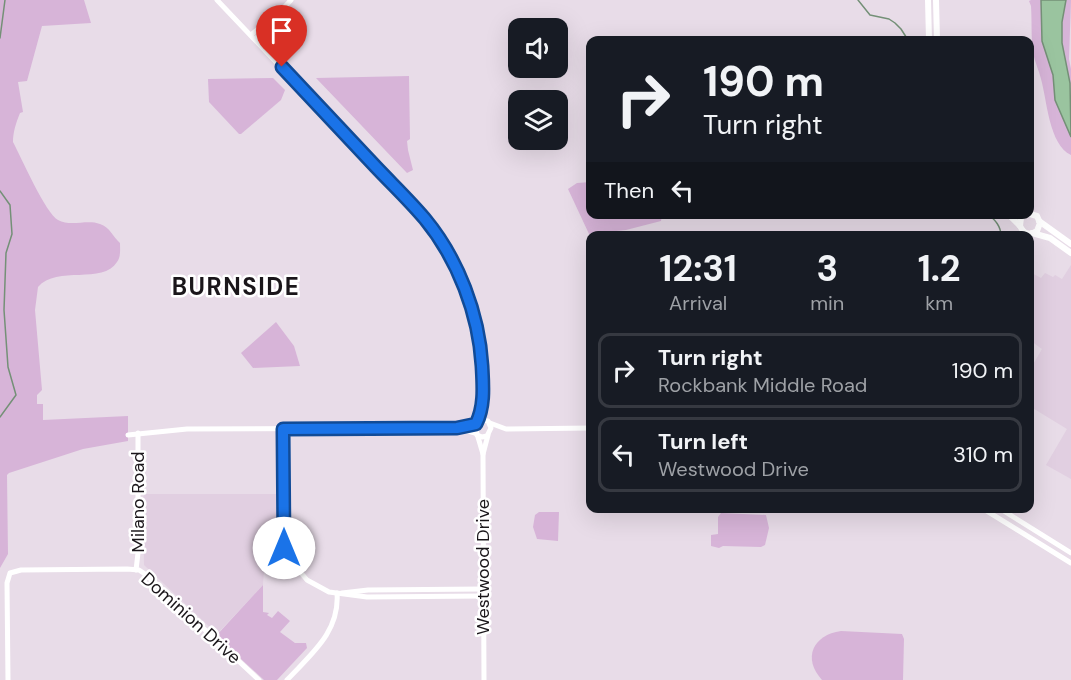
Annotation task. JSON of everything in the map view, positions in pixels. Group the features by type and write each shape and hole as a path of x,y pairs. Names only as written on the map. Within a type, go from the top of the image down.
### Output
{"main road":[{"path":"928,0 929,36"},
{"path":"936,0 937,36"},
{"path":"1034,216 1071,244"},
{"path":"1013,219 1024,231"},
{"path":"1020,226 1021,219"},
{"path":"1034,232 1039,228 1039,221"},
{"path":"1034,234 1050,238 1071,253"}],"street":[{"path":"217,0 425,219 442,244 462,283 475,322 480,351 483,400 491,428 489,434"},
{"path":"253,37 273,15 282,10 291,0"},
{"path":"476,434 476,423 483,400"},
{"path":"128,435 187,429 457,428 484,420 506,429"},
{"path":"457,428 482,437 506,429 586,428"},
{"path":"283,429 285,552 310,582 323,590 367,597 483,596"},
{"name":"Milano Road","path":"136,570 138,434"},
{"name":"Westwood Drive","path":"476,434 483,454"},
{"name":"Westwood Drive","path":"484,680 483,454 489,434"},
{"path":"990,513 1070,561"},
{"path":"1008,513 1071,553"},
{"path":"1006,523 1011,515"},
{"name":"Dominion Drive","path":"8,680 7,583 10,573 21,570 136,570 145,574 259,680"},
{"path":"337,593 368,590 483,589"},
{"path":"287,680 330,632 336,615 337,593"}],"shaded area":[{"path":"0,0 84,0 91,23 42,26 27,81 18,82 23,112 17,120 13,142 53,216 63,222 90,222 103,225 120,243 119,258 110,269 101,273 56,277 38,287 35,310 42,390 37,395 37,404 43,404 43,420 128,416 128,441 83,449 9,473 7,475 8,554 0,568"},
{"path":"1041,0 1066,0 1062,22 1062,43 1070,83 1071,137 1055,100 1053,75 1042,41"},
{"path":"1071,0 1069,59 1071,155 1058,142 1050,121 1034,56 1034,36 1032,36 1029,1"},
{"path":"409,76 410,139 407,141 413,170 407,173 316,78"},
{"path":"273,78 285,90 281,100 241,134 209,102 208,79"},
{"path":"586,182 586,219 661,219 661,221 626,230 588,231 568,189 577,183"},
{"path":"1071,265 1071,479 1046,465 1067,429 1034,409 1034,363 1042,349 1034,343 1034,274 1041,278 1045,273 1062,279"},
{"path":"276,322 294,346 300,366 253,368 241,353"},
{"path":"145,494 276,494 277,554 264,569 263,585 217,634 144,565 143,497"},
{"path":"539,512 559,512 558,541 537,539 533,527 535,515"},
{"path":"721,513 766,515 769,528 765,545 719,548 711,546 711,535 718,534 718,517"},
{"path":"263,585 263,612 269,613 267,615 272,618 278,611 290,621 280,632 295,643 306,643 307,648 277,680 264,680 216,636"},
{"path":"841,631 902,634 904,639 903,680 822,680 813,664 814,649 823,637"}],"waterway":[{"path":"0,38 5,0"},
{"path":"858,0 870,15 889,19 905,36"},
{"path":"0,191 10,205 12,234 6,253 4,310 8,367 16,395 0,417"},
{"path":"993,219 1000,231"}],"district":[{"name":"BURNSIDE","path":"236,286"}],"route":[{"path":"282,67 425,219 447,252 465,288 475,322 482,362 483,393 480,415 476,424 457,428 283,429 284,548"}]}
